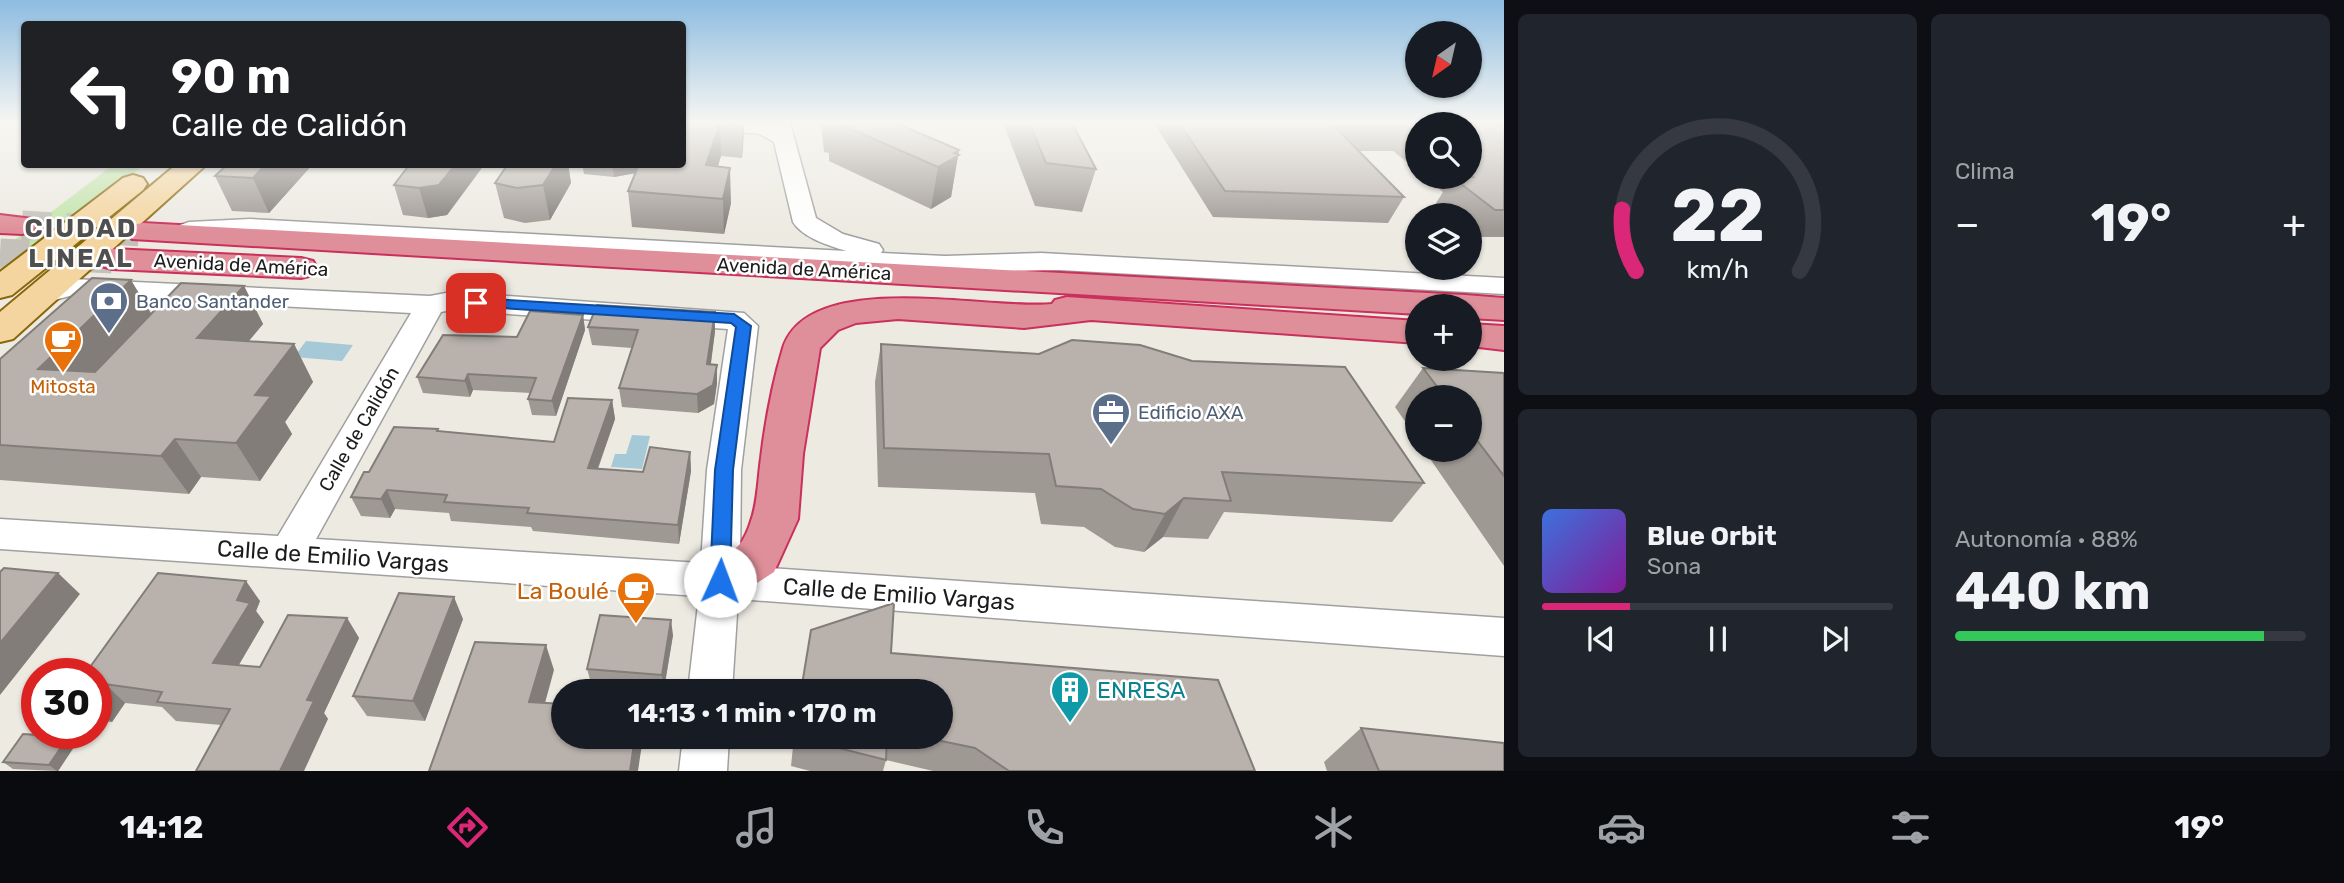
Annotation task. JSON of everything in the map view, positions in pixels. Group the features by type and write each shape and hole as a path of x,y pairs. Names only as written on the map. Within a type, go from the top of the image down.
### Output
{"highway":[{"name":"Avenida de América","path":"143,232 1405,302"},
{"name":"Avenida de América","path":"112,258 1089,310 1405,331"},
{"name":"Avenida de América","path":"1482,307 1504,309"},
{"path":"720,581 757,558 775,519 782,454 802,346 812,333 830,321 853,313 886,310 1027,317 1089,310"},
{"path":"1482,336 1504,338"}],"main road":[{"path":"0,288 151,168"},
{"path":"0,331 189,168"}],"street":[{"name":"Avenida de América","path":"790,159 805,222 834,239 869,250 1504,286"},
{"path":"143,232 250,227 945,264 1062,262"},
{"path":"40,296 72,287 430,304 451,301 734,319 743,326 724,470 720,581 711,679"},
{"name":"Calle de Calidón","path":"288,554 430,304"},
{"name":"Calle de Emilio Vargas","path":"0,534 720,581 1504,637"},
{"path":"703,771 705,749"}],"green space":[{"path":"109,168 140,168 0,279 0,251"}],"water":[{"path":"306,341 353,345 342,361 294,357"},
{"path":"632,435 650,436 642,469 611,467 615,454 626,454"}],"building":[{"path":"686,159 708,159 706,165 730,168 723,199 628,191 637,168 686,168"},
{"path":"920,159 952,159 938,167"},
{"path":"1044,159 1091,159 1096,169 1046,163"},
{"path":"1203,159 1367,159 1404,197 1225,191"},
{"path":"1482,159 1504,159 1504,210 1495,210 1468,189 1482,189"},
{"path":"224,168 262,168 253,178 215,176"},
{"path":"407,168 453,168 439,185 419,188 394,185"},
{"path":"505,168 554,168 543,185 517,188 495,183"},
{"path":"92,278 131,280 38,369 95,372 181,283 244,286 197,338 294,344 255,395 271,396 236,443 175,439 161,456 0,445 0,359"},
{"path":"597,305 715,312 707,364 717,365 713,385 697,394 619,388 638,330 588,327"},
{"path":"530,311 583,315 552,401 528,399 536,378 468,374 465,381 417,377 443,335 517,337"},
{"name":"Edificio AXA","path":"1072,340 1140,345 1192,361 1345,367 1405,455 1405,462 1410,462 1424,483 1222,472 1231,501 1184,498 1165,514 1133,509 1101,489 1056,486 1049,454 884,448 881,344 1039,354"},
{"path":"1425,371 1504,373 1504,476 1482,447 1482,385 1436,385"},
{"path":"568,398 612,400 588,468 643,472 650,447 690,452 678,525 527,513 529,508 444,502 447,495 387,490 381,499 351,497 364,472 369,472 394,427 438,429 437,431 554,442"},
{"path":"4,568 58,573 0,643 0,572"},
{"path":"158,573 246,581 237,600 250,603 213,663 260,667 288,615 347,618 307,700 314,701 280,771 196,771 230,709 157,702 162,692 112,685 112,658 97,658"},
{"path":"399,593 454,597 413,701 353,696"},
{"path":"894,603 891,653 1218,680 1255,771 1009,771 975,748 953,743 953,679 803,679 811,630"},
{"path":"600,615 671,620 662,675 587,669"},
{"path":"475,642 546,645 529,702 551,703 551,749 633,749 630,771 429,771"},
{"path":"1361,728 1504,743 1504,771 1379,771"},
{"path":"21,737 21,749 60,749 49,765 3,762"},
{"path":"842,749 886,749 886,760"}],"tunnel":[{"path":"22,225 143,232"},
{"path":"0,253 112,259"}],"place":[{"name":"Banco Santander","path":"109,335"},
{"name":"Mitosta","path":"63,374"},
{"name":"Edificio AXA","path":"1111,446"},
{"name":"La Boulé","path":"636,625"},
{"name":"ENRESA","path":"1070,724"}],"district":[{"name":"CIUDAD LINEAL","path":"81,243"}],"route":[{"path":"476,303 734,319 743,326 724,470 720,581"}]}
